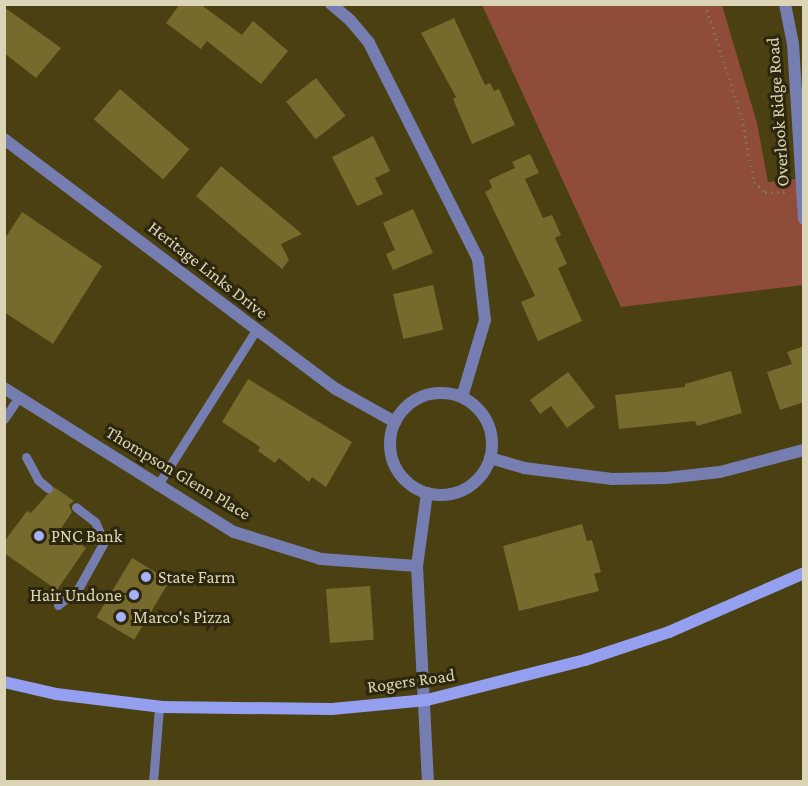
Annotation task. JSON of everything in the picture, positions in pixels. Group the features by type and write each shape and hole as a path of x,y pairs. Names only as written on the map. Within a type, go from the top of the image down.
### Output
{"main road":[{"name":"Rogers Road","path":"4,682 56,694 159,707 332,709 427,700 585,660 669,632 804,573"}],"street":[{"path":"331,4 350,20 369,43 478,259 484,290 484,320 462,397"},
{"name":"Overlook Ridge Road","path":"785,4 793,44 804,219"},
{"name":"Heritage Links Drive","path":"4,139 336,389 395,422"},
{"name":"Thompson Glenn Place","path":"4,388 157,486 234,532 321,559 417,566"},
{"path":"431,394 462,397 488,423 490,458 483,472 458,492 427,493 402,477 394,465 391,436 395,422 417,399 431,394"},
{"path":"490,458 524,468 612,479 655,478 720,472 804,450"},
{"path":"427,493 417,566 427,700 428,782"}],"lane":[{"path":"157,486 256,330"},
{"path":"4,419 19,397"},
{"path":"26,457 38,480 48,488"},
{"path":"58,605 78,589 104,542 95,522 76,507"},
{"path":"153,782 159,707"}],"path":[{"path":"705,4 742,118 754,182 765,192 801,191"}],"shaded area":[{"path":"482,5 722,5 757,123 768,182 803,178 803,285 621,307"}],"building":[{"path":"180,4 200,4 242,35 253,21 288,51 261,84 207,41 201,49 166,23"},
{"path":"4,7 61,48 36,78 4,53"},
{"path":"454,18 485,85 490,83 494,91 499,89 515,125 472,144 453,99 456,97 421,33"},
{"path":"316,78 346,116 316,139 286,101"},
{"path":"120,89 189,149 163,180 94,119"},
{"path":"373,136 390,171 375,178 383,194 357,206 332,157"},
{"path":"530,154 539,173 525,179 543,218 552,215 561,235 555,238 567,264 558,268 582,321 538,341 521,302 535,296 485,192 492,188 489,180 515,168 512,162"},
{"path":"221,166 302,234 281,244 289,260 282,269 196,196"},
{"path":"413,209 433,253 393,270 386,254 395,250 383,223"},
{"path":"22,212 102,266 53,344 4,312 4,240"},
{"path":"433,285 443,330 403,339 393,294"},
{"path":"804,346 804,402 780,410 767,372 792,364 787,352"},
{"path":"731,371 742,413 697,426 695,421 619,429 615,395 685,387 685,384"},
{"path":"568,372 595,407 567,428 551,406 540,414 530,400"},
{"path":"248,379 352,442 326,487 312,477 309,482 279,458 275,463 258,451 260,447 222,422"},
{"name":"PNC Bank","path":"54,487 74,501 69,505 72,512 60,530 86,548 57,590 4,553 4,542 27,511 31,513"},
{"path":"582,524 587,541 592,540 601,572 594,574 599,591 519,611 503,546"},
{"path":"132,558 170,581 134,640 96,617"},
{"path":"370,586 374,640 330,643 326,589"}],"place":[{"name":"PNC Bank","path":"39,536"},
{"name":"State Farm","path":"146,577"},
{"name":"Hair Undone","path":"134,595"},
{"name":"Marco's Pizza","path":"121,617"}]}
